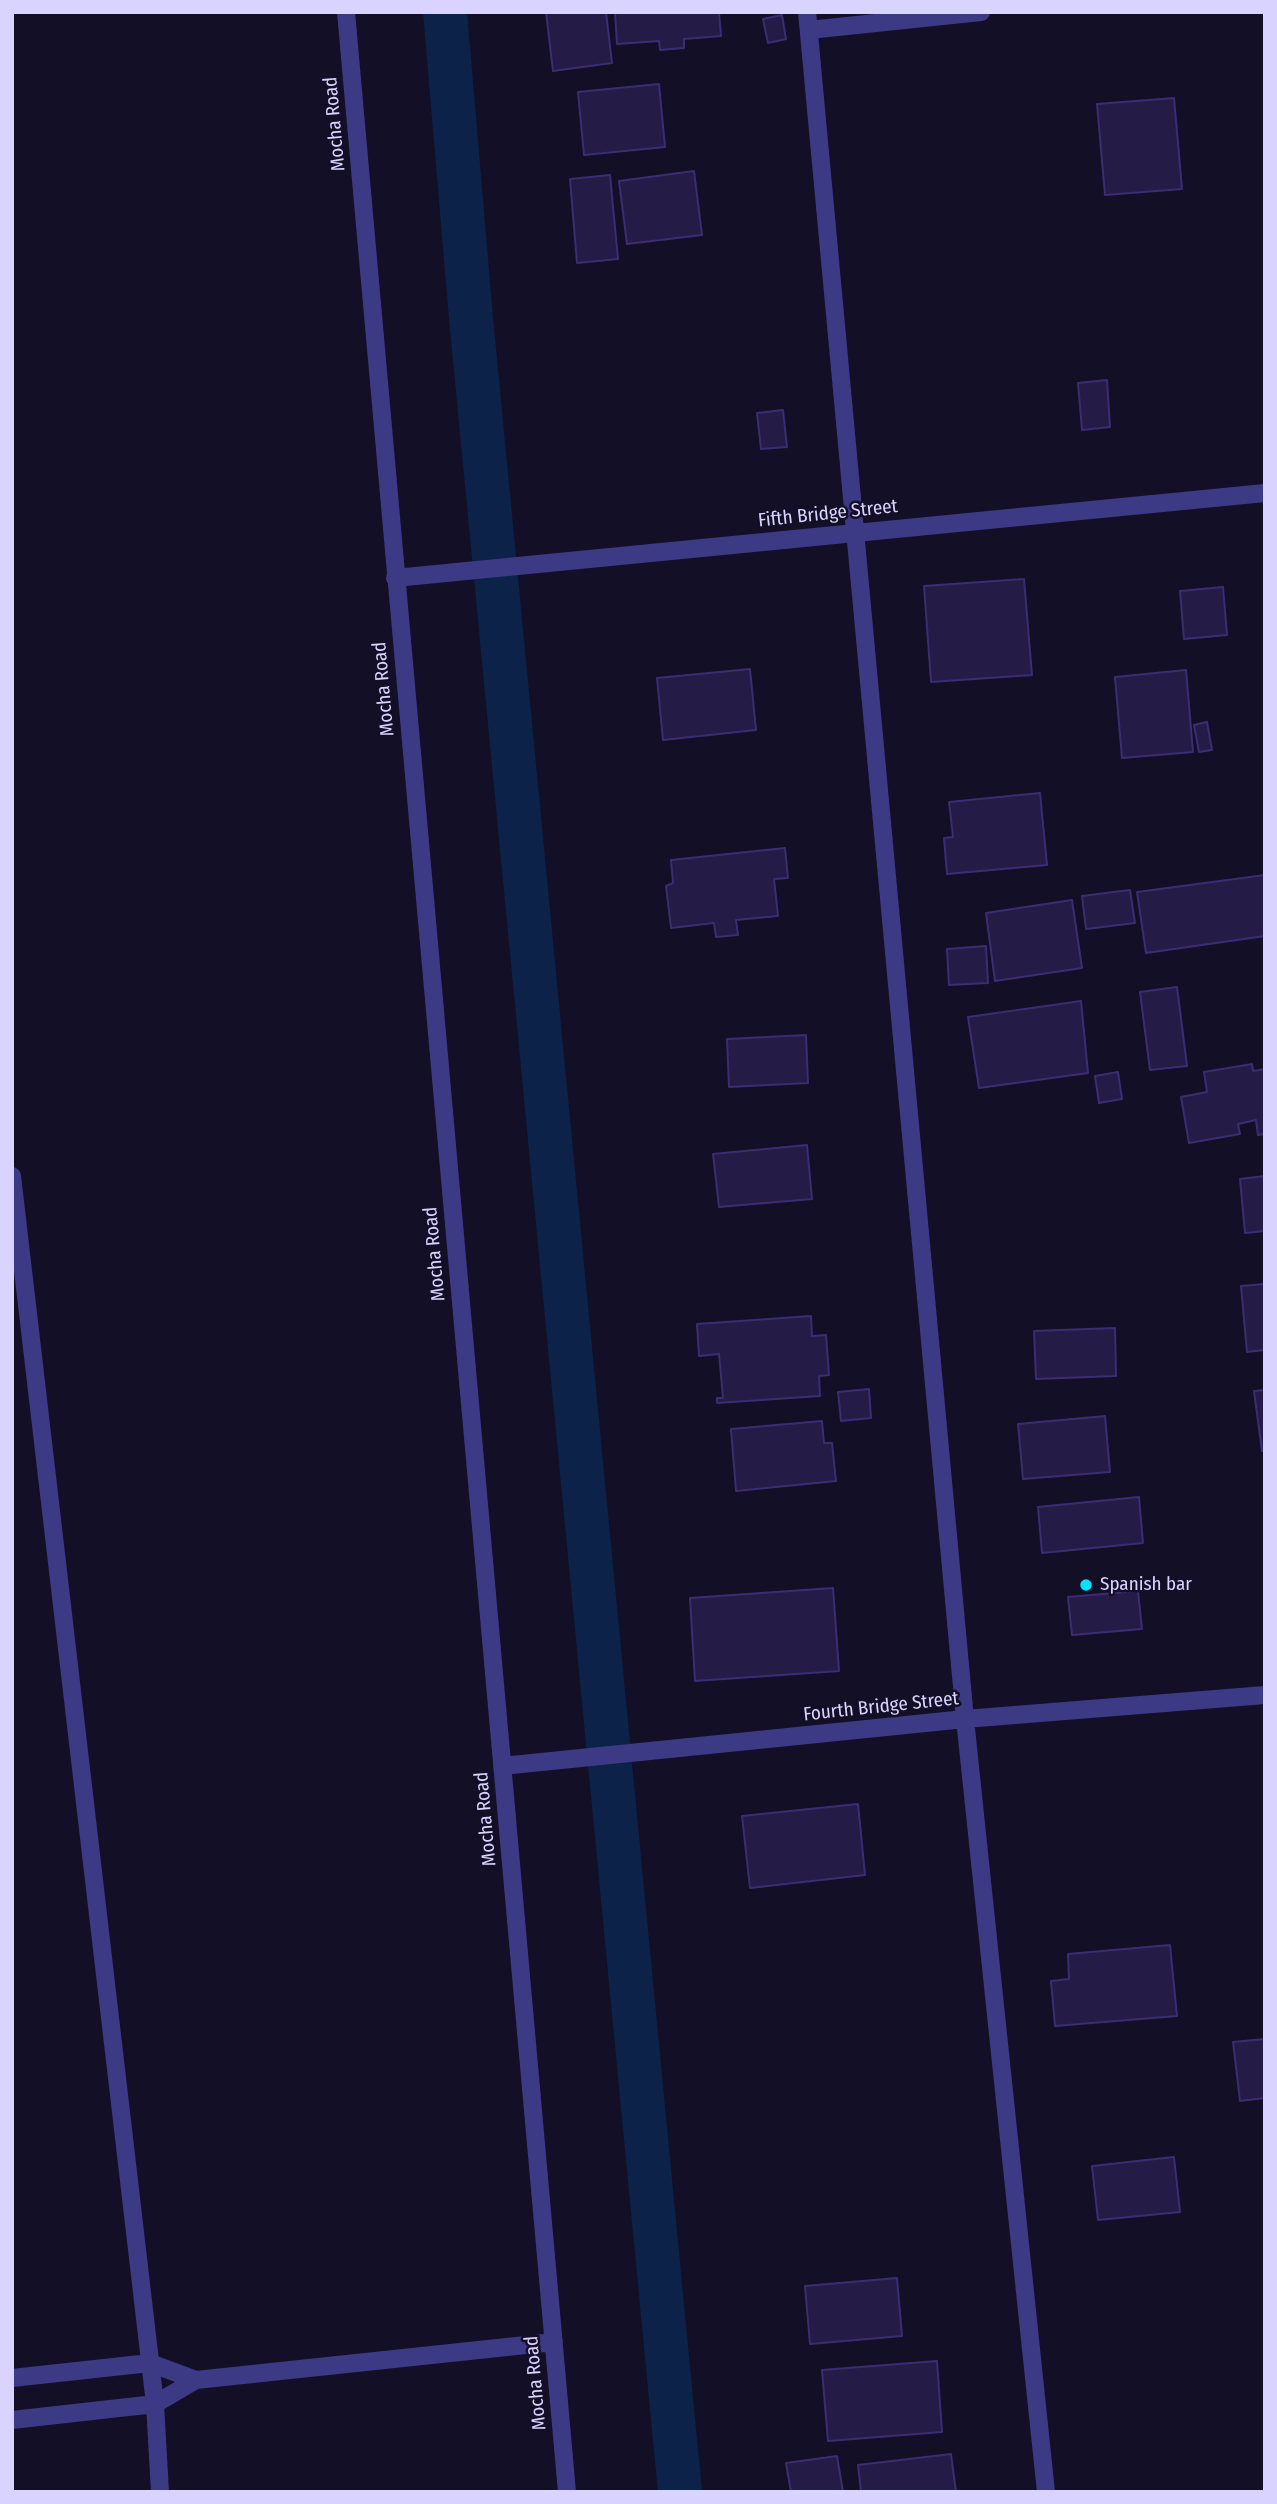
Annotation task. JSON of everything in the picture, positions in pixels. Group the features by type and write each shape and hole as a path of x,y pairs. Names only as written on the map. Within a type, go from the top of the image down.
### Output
{"street":[{"name":"Mocha Road","path":"346,12 567,2492"},
{"path":"981,12 808,21 965,1719 1046,2492"},
{"name":"Fifth Bridge Street","path":"395,578 1265,493"},
{"path":"12,1176 155,2404 160,2492"},
{"name":"Fourth Bridge Street","path":"502,1766 965,1719 1265,1695"},
{"path":"12,2420 155,2404 196,2380 554,2342"},
{"path":"12,2378 150,2362 196,2380"}],"building":[{"path":"546,12 606,12 612,63 553,71"},
{"path":"615,12 719,12 721,36 684,39 684,48 660,50 659,41 617,44"},
{"path":"782,15 786,39 768,43 763,19"},
{"path":"659,84 665,147 584,155 578,92"},
{"path":"1174,98 1182,189 1105,195 1097,104"},
{"path":"694,171 702,235 627,244 619,181"},
{"path":"610,175 618,259 577,263 570,179"},
{"path":"1107,380 1110,427 1082,430 1078,383"},
{"path":"783,410 787,447 761,449 757,413"},
{"path":"1024,579 1032,675 931,682 924,586"},
{"path":"1223,587 1227,635 1184,639 1180,591"},
{"path":"750,669 756,730 663,740 657,678"},
{"path":"1186,670 1193,752 1122,758 1115,677"},
{"path":"1207,722 1212,750 1199,752 1194,725"},
{"path":"1040,793 1047,865 947,874 944,838 953,837 949,802"},
{"path":"785,848 788,878 774,879 778,916 736,920 738,935 716,937 714,923 671,928 666,886 673,883 671,860"},
{"path":"1265,875 1265,936 1146,953 1137,892"},
{"path":"1130,890 1135,923 1086,929 1082,896"},
{"path":"1072,900 1082,968 995,981 986,913"},
{"path":"986,946 988,983 949,985 947,949"},
{"path":"1177,987 1187,1066 1150,1070 1140,992"},
{"path":"1081,1001 1088,1073 979,1088 968,1017"},
{"path":"806,1035 808,1083 729,1087 727,1039"},
{"path":"1252,1064 1253,1071 1265,1069 1265,1134 1258,1135 1256,1120 1238,1124 1240,1134 1189,1143 1181,1097 1207,1092 1204,1072"},
{"path":"1118,1072 1122,1099 1099,1103 1095,1076"},
{"path":"807,1145 812,1199 719,1207 713,1154"},
{"path":"1265,1176 1265,1231 1245,1233 1240,1179"},
{"path":"1265,1284 1265,1350 1247,1352 1241,1286"},
{"path":"811,1316 812,1336 826,1335 829,1375 819,1376 820,1396 717,1403 717,1398 723,1398 719,1354 699,1356 697,1324"},
{"path":"1115,1328 1116,1376 1036,1379 1034,1331"},
{"path":"869,1389 871,1418 841,1421 838,1392"},
{"path":"1265,1390 1265,1451 1262,1451 1254,1391"},
{"path":"1105,1416 1110,1472 1023,1479 1018,1424"},
{"path":"822,1421 824,1443 832,1443 836,1481 736,1491 731,1429"},
{"path":"1139,1497 1143,1543 1042,1553 1038,1507"},
{"path":"833,1588 839,1671 695,1681 690,1598"},
{"path":"1138,1591 1142,1629 1072,1635 1068,1597"},
{"path":"858,1804 865,1875 750,1888 742,1816"},
{"path":"1170,1945 1177,2016 1055,2026 1051,1981 1069,1979 1068,1954"},
{"path":"1265,2039 1265,2098 1240,2101 1233,2042"},
{"path":"1174,2157 1180,2212 1098,2220 1092,2166"},
{"path":"897,2278 902,2336 810,2344 805,2286"},
{"path":"937,2361 942,2432 828,2441 822,2370"},
{"path":"951,2454 956,2492 861,2492 858,2465"},
{"path":"837,2456 843,2492 791,2492 786,2463"}],"waterway":[{"path":"445,12 471,318 680,2492"}],"place":[{"name":"Spanish bar","path":"1086,1585"}]}
